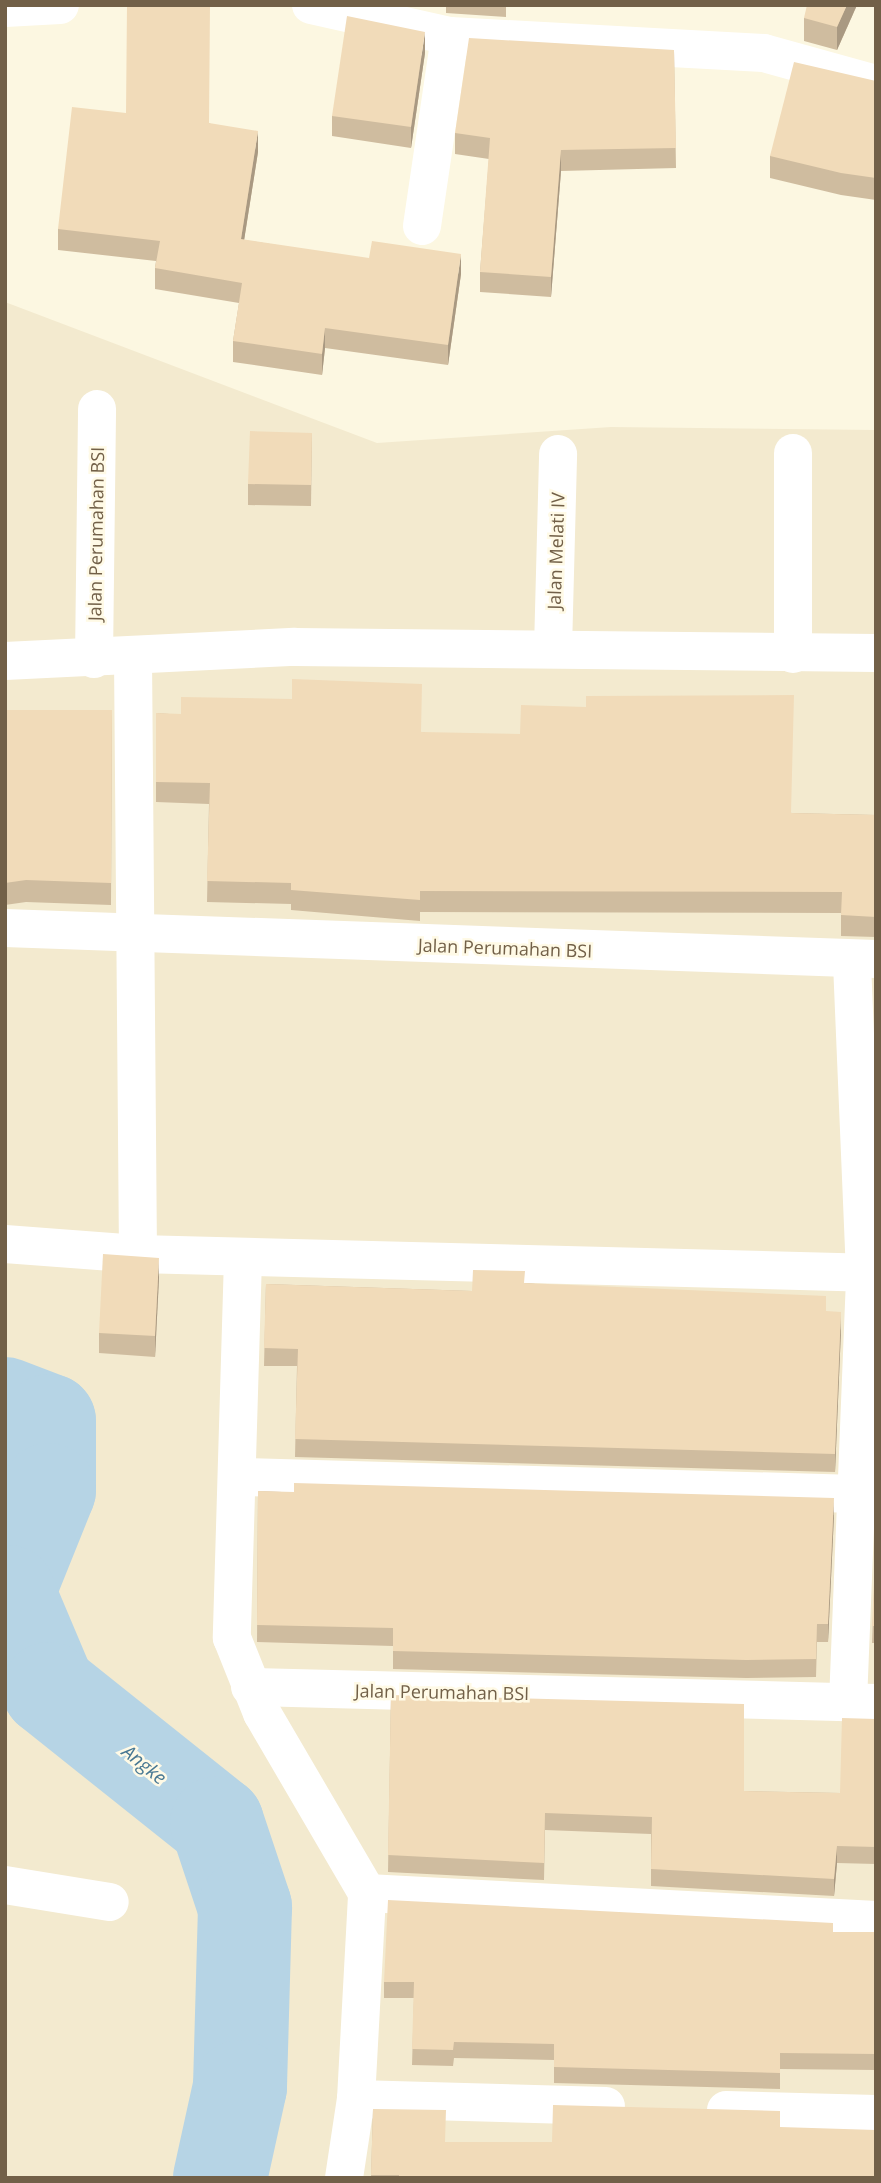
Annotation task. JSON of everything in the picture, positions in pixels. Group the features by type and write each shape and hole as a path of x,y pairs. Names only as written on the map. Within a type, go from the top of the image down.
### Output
{"street":[{"path":"5,8 60,5"},
{"path":"311,5 450,36 709,46 764,53 876,84"},
{"path":"422,226 450,36"},
{"name":"Jalan Perumahan BSI","path":"94,659 97,409"},
{"path":"793,453 793,654"},
{"name":"Jalan Melati IV","path":"553,649 558,454"},
{"path":"5,661 94,659 295,647 876,653"},
{"path":"133,657 138,1254"},
{"name":"Jalan Perumahan BSI","path":"5,928 135,936 864,959 870,1273 857,1494 862,1703 250,1687"},
{"path":"5,1244 138,1254 243,1258 870,1273"},
{"path":"243,1258 241,1477 232,1638 250,1687 367,1893 356,2099 344,2178"},
{"path":"241,1477 857,1494"},
{"path":"5,1885 110,1902"},
{"path":"367,1893 876,1920"},
{"path":"356,2099 643,2108"},
{"path":"684,2109 876,2114"}],"shaded area":[{"path":"5,302 377,443 611,427 876,430 876,2178 5,2178"}],"building":[{"path":"127,5 210,5 209,123 258,131 241,239 369,258 372,241 461,254 448,345 325,328 322,354 233,341 242,283 155,268 160,241 58,229 72,107 126,113"},
{"path":"807,5 847,5 837,27 804,18"},
{"path":"347,16 425,32 411,127 332,116"},
{"path":"469,38 674,50 676,148 561,150 551,277 480,272 490,138 455,133"},
{"path":"794,62 876,81 876,178 841,173 770,156"},
{"path":"250,431 312,433 311,485 248,484"},
{"path":"292,679 422,684 421,732 520,734 521,705 586,707 586,696 794,695 791,813 876,815 876,917 841,915 842,892 420,891 420,900 291,890 291,883 207,881 210,783 156,782 156,713 181,714 181,697 292,699"},
{"path":"5,710 112,710 111,883 26,880 5,883"},
{"path":"103,1254 159,1258 155,1336 99,1333"},
{"path":"473,1270 525,1271 524,1283 826,1296 826,1311 841,1312 835,1454 295,1439 298,1349 264,1348 266,1284 472,1291"},
{"path":"294,1483 834,1498 828,1624 817,1624 816,1659 746,1660 393,1651 393,1628 257,1625 258,1491 294,1492"},
{"path":"876,1537 876,1626 872,1626"},
{"path":"391,1695 744,1704 744,1791 840,1793 842,1718 876,1719 876,1847 837,1846 834,1879 651,1869 652,1817 545,1813 544,1863 388,1855"},
{"path":"388,1900 833,1923 833,1932 876,1932 876,2054 780,2053 780,2073 554,2067 554,2044 454,2042 453,2050 412,2049 414,1982 384,1982"},
{"path":"553,2105 780,2111 780,2127 876,2130 876,2178 399,2178 399,2175 371,2175 373,2109 446,2110 445,2142 552,2142"}],"waterway":[{"name":"Angke","path":"5,1404 49,1421 49,1490 8,1592 49,1689 217,1823 245,1907 240,2087 220,2178"}]}
